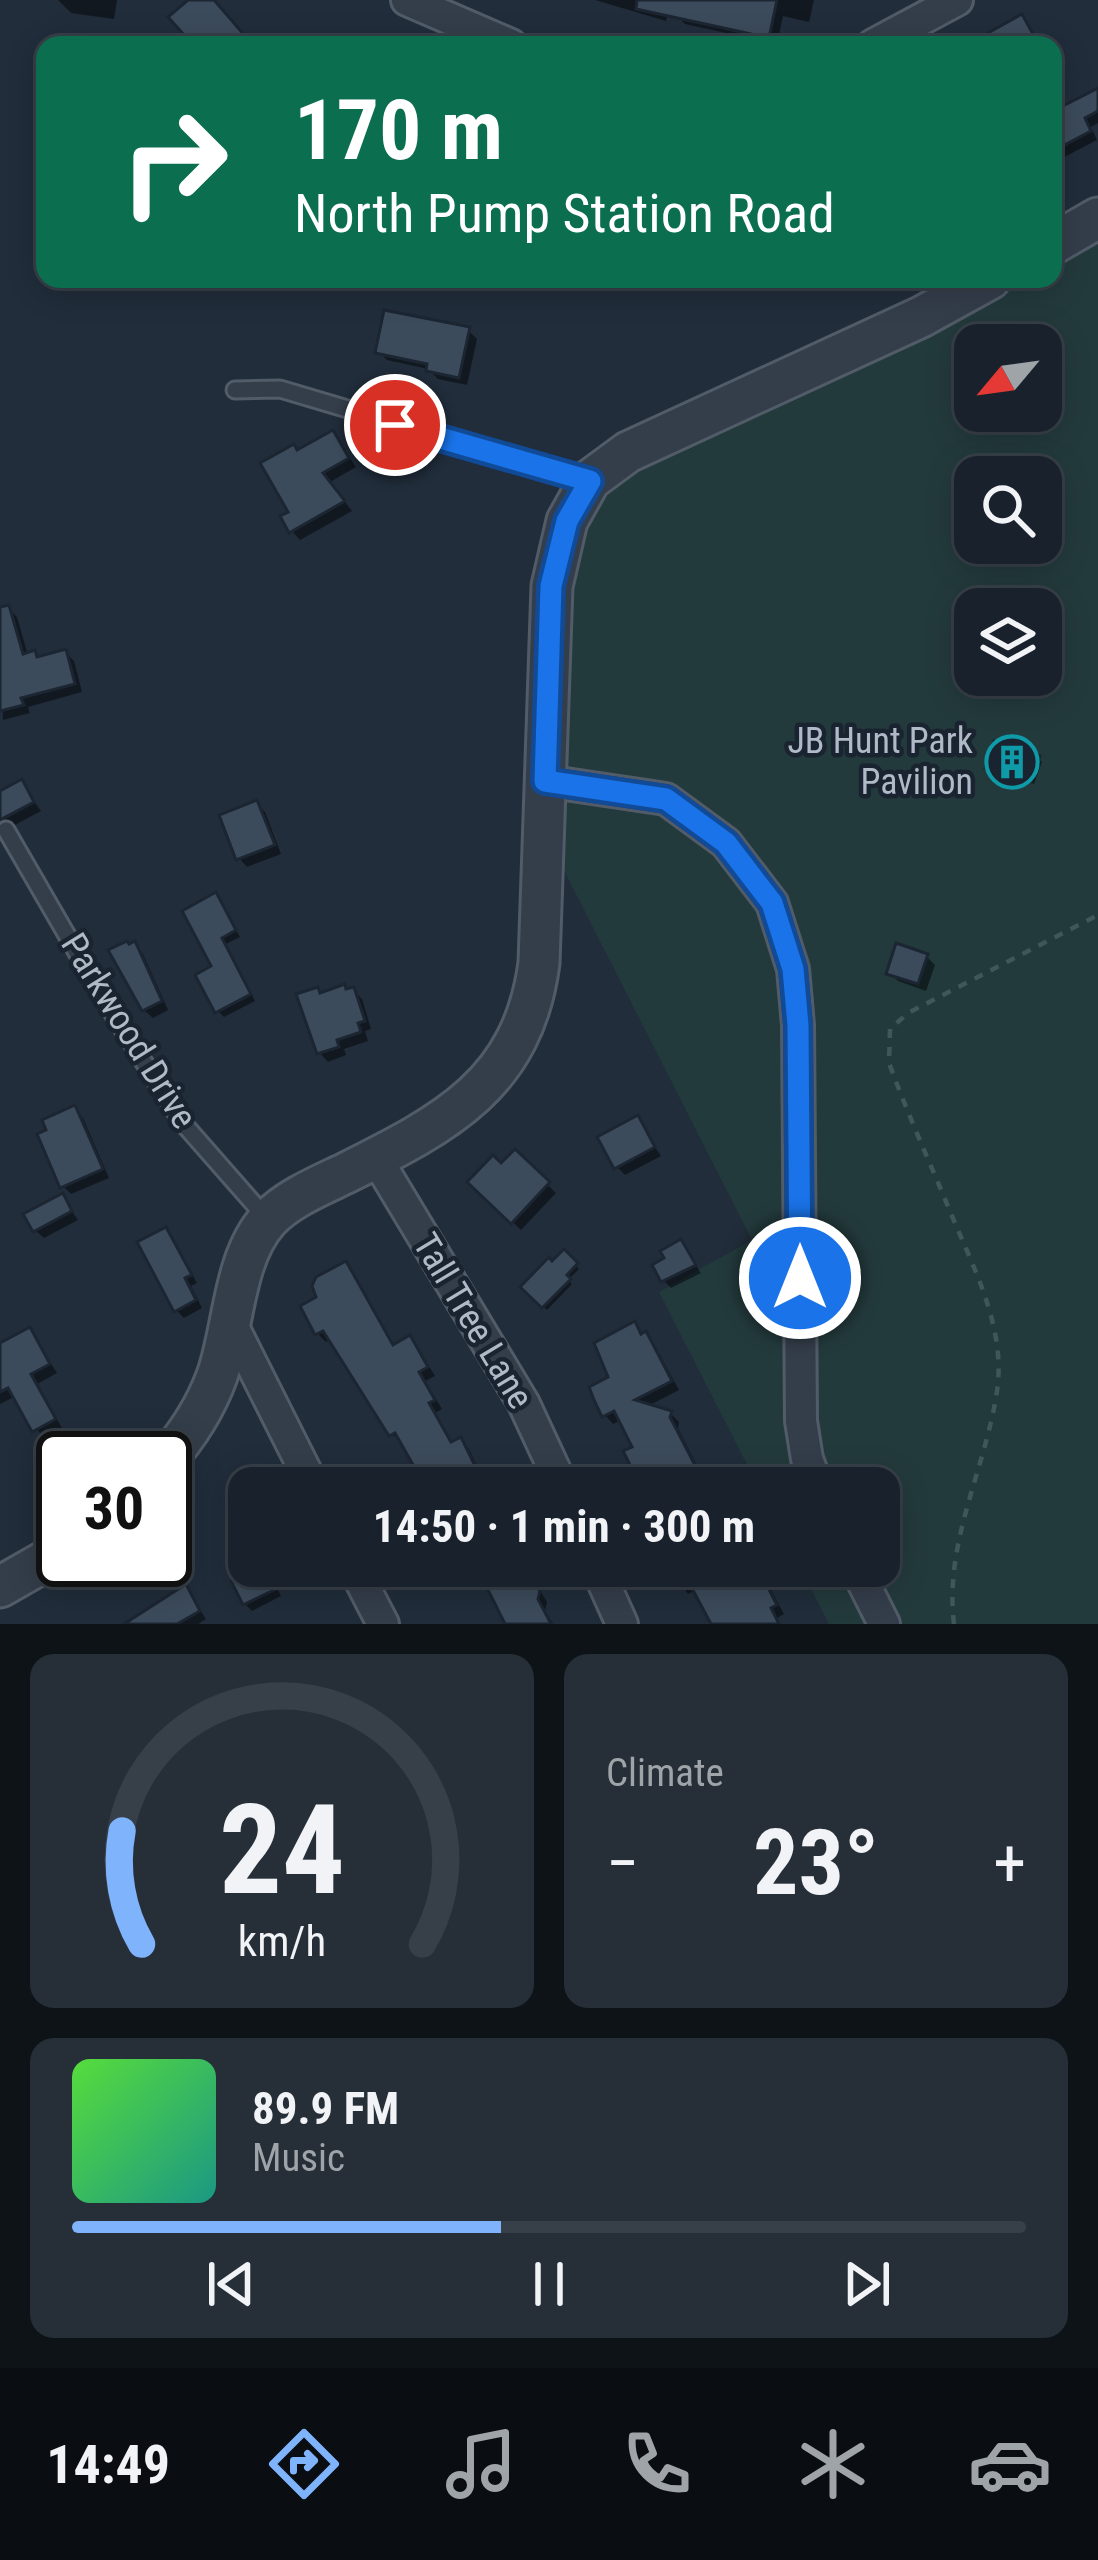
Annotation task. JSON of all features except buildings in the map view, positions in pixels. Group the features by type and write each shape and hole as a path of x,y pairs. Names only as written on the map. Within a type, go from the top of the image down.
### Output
{"street":[{"path":"407,0 490,36"},
{"path":"890,36 957,0"},
{"path":"1062,239 1098,218"},
{"path":"188,1431 217,1378 244,1264 268,1220 310,1191 438,1124 480,1092 514,1050 533,1003 538,963 551,586 567,521 590,481 628,452 921,317 974,288"},
{"path":"545,781 666,799 726,843 772,903 793,969 798,1025 801,1421 810,1467"},
{"name":"Tall Tree Lane","path":"376,1158 524,1404 552,1467"},
{"path":"230,1323 303,1467"},
{"path":"0,1587 36,1566"},
{"path":"364,1587 382,1624"},
{"path":"605,1587 622,1624"},
{"path":"866,1587 884,1624"}],"lane":[{"path":"235,389 280,389 590,481"},
{"name":"Parkwood Drive","path":"6,830 182,1123 268,1220"}],"path":[{"path":"954,1624 950,1596 958,1537 997,1390 997,1347 985,1294 889,1064 890,1029 908,1013 1098,915"}],"green space":[{"path":"1098,218 1098,1624 829,1624 810,1587 900,1587 900,1467 748,1467 659,1292 752,1240 543,829 552,586 590,480 972,288 1062,288 1062,239"}],"place":[{"name":"JB Hunt Park Pavilion","path":"1012,762"}],"route":[{"path":"395,425 590,481 567,521 551,586 545,781 666,799 726,843 772,903 793,969 798,1025 800,1278"}]}
